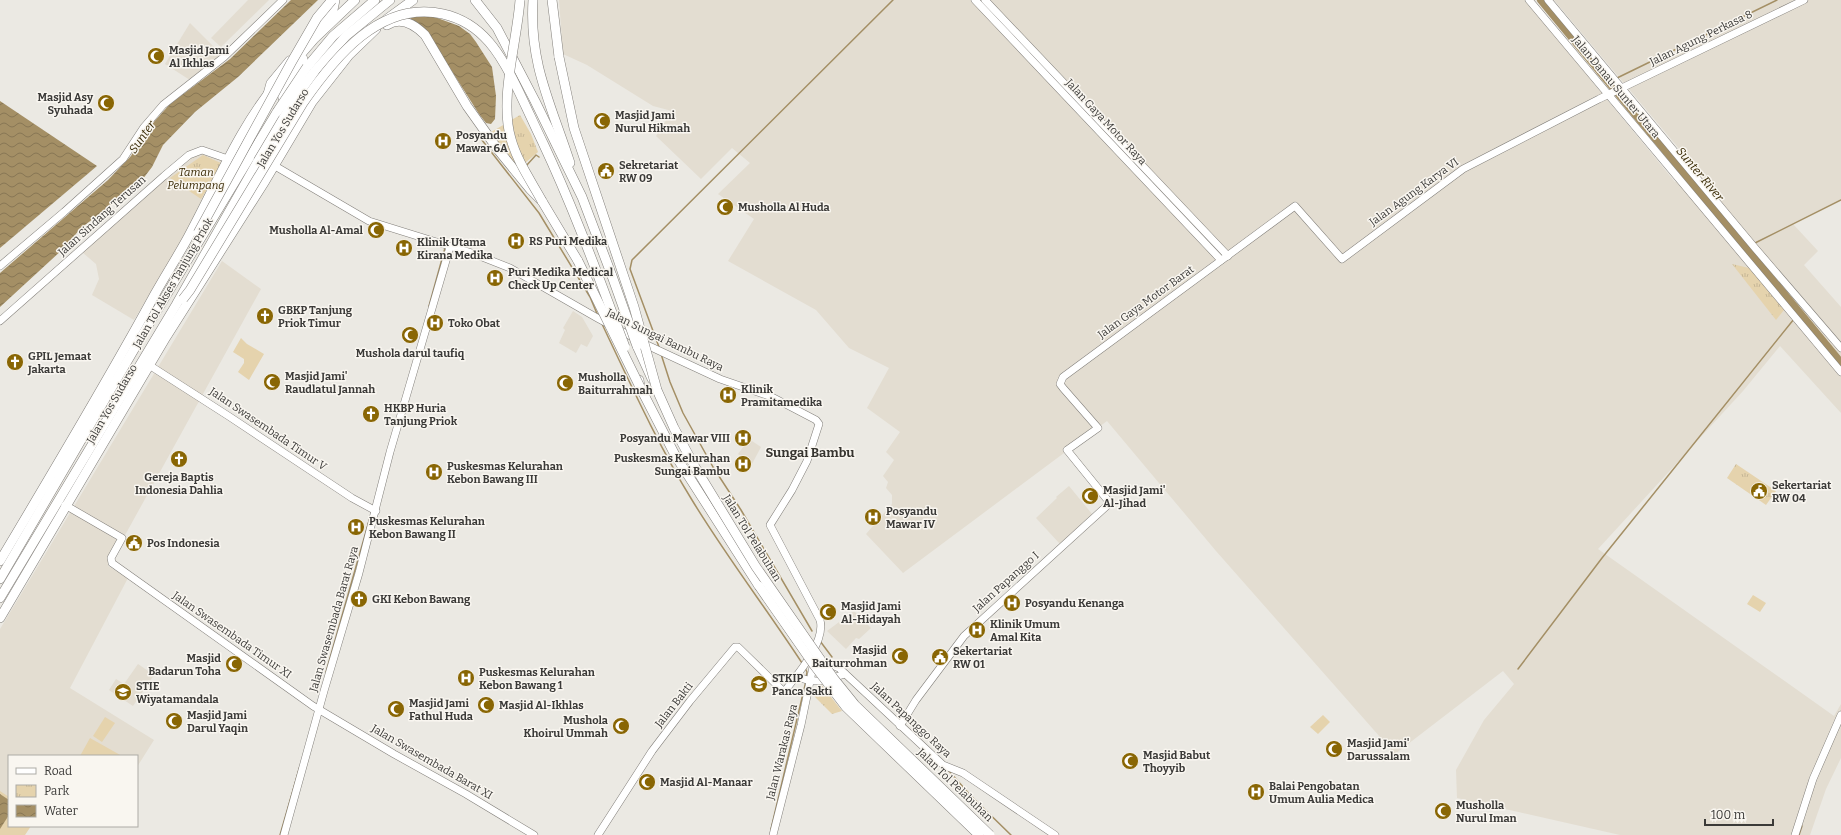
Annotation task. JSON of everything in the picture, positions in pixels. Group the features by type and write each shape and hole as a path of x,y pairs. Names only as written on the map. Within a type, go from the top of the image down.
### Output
{"highway":[{"path":"175,281 191,246 291,63 317,18 332,0"},
{"name":"Jalan Yos Sudarso","path":"0,561 41,494 137,329 186,241 247,125 267,94 318,36 355,0"},
{"path":"341,14 354,9 364,0"},
{"name":"Jalan Tol Akses Tanjung Priok","path":"0,598 64,489 179,302 227,213 310,70 333,36 375,0"},
{"name":"Jalan Tol Akses Tanjung Priok","path":"0,579 169,291 287,96 310,70 346,36 390,0"},
{"name":"Jalan Yos Sudarso","path":"0,618 65,505 149,365 275,166 309,106 350,55 386,20 413,0"},
{"path":"475,0 497,28 520,70 582,197"},
{"path":"520,0 508,89 508,128 520,162 584,271 640,387"},
{"path":"533,0 533,40 536,63 546,97 582,197"},
{"path":"552,0 555,34 574,128 632,301 657,390"},
{"path":"179,302 190,290 322,74 349,45 375,25 393,16 409,12 440,12 465,22 477,30 488,41 504,65 557,175 640,381 640,387"},
{"path":"318,36 283,85 280,92 285,101 292,105 309,106 311,108 358,52 381,28 391,22 402,21 412,24 418,28 429,41 467,106 499,151 530,189 542,201"},
{"path":"256,112 266,108 280,111 287,118 294,133"},
{"name":"Jalan Tol Pelabuhan","path":"582,197 637,346 678,434 727,521 780,604 830,674 855,705 990,835"},
{"name":"Jalan Tol Pelabuhan","path":"640,387 675,455 706,504 763,592 830,687 867,728 979,835"},
{"path":"0,608 65,495 64,489"}],"street":[{"path":"0,266 64,212 123,159 144,127 163,105 224,57 283,0"},
{"path":"267,94 268,86 275,76 334,10 336,0"},
{"name":"Jalan Gaya Motor Raya","path":"975,0 985,3 1224,258"},
{"name":"Jalan Danau Sunter Utara","path":"1529,0 1841,372"},
{"name":"Jalan Danau Sunter Utara","path":"1548,0 1753,246 1841,348"},
{"name":"Jalan Agung Perkasa 8","path":"1609,94 1804,0"},
{"name":"Jalan Agung Karya VI","path":"1295,206 1342,259 1455,174 1506,146 1609,94"},
{"name":"Jalan Sindang Terusan","path":"0,321 80,251 126,208 189,155 202,150 228,159"},
{"name":"Jalan Sungai Bambu Raya","path":"275,166 369,221 472,253 510,268 601,321 659,351 720,379 772,397 810,416 819,424 807,461 792,490 770,524 820,620 822,628 814,655"},
{"name":"Jalan Gaya Motor Barat","path":"1110,503 1067,450 1098,428 1060,384 1063,377 1295,206"},
{"name":"Jalan Swasembada Barat Raya","path":"284,835 317,708 448,246"},
{"name":"Jalan Swasembada Timur V","path":"149,365 224,412 352,498 373,509"},
{"name":"Jalan Papanggo I","path":"902,723 916,700 964,636 1110,503"},
{"name":"Jalan Swasembada Timur XI","path":"65,505 122,538 111,562 317,708"},
{"name":"Jalan Bakti","path":"598,835 652,751 690,701 735,647 738,647 784,692 807,678"},
{"path":"814,655 804,665 807,678 823,681 845,674"},
{"name":"Jalan Papanggo Raya","path":"814,655 830,663 845,674 902,723 946,767 963,773 1055,835"},
{"name":"Jalan Warakas Raya","path":"774,835 807,678 814,655"},
{"name":"Jalan Swasembada Barat XI","path":"317,708 534,835"},
{"path":"1795,835 1811,785 1841,715"}],"shaded area":[{"path":"248,0 269,0 221,47 211,38"},
{"path":"559,0 1525,0 1675,182 1697,170 1554,0 1841,0 1841,200 1793,224 1818,251 1804,265 1841,307 1841,413 1780,346 1743,391 1598,549 1834,716 1841,704 1841,758 1826,789 1810,835 1620,835 1457,798 1456,770 1484,720 1514,684 1503,671 1395,754 1216,551 1107,421 903,573 866,534 892,504 892,495 886,488 888,482 883,476 894,460 886,452 900,432 867,408 889,368 849,348 816,310 728,261 754,219 718,194 750,163 732,148 701,179 656,136 672,111 653,106 587,65 563,54"},
{"path":"190,23 224,57 193,82 165,64"},
{"path":"202,152 229,162 134,320 92,295 99,279 96,264 82,252 184,162"},
{"path":"222,261 261,289 108,566 128,578 70,688 154,740 138,765 138,755 8,755 8,827 0,835 0,629"},
{"path":"573,311 582,317 593,336 587,347 581,344 576,353 559,343 565,330 563,328"},
{"path":"749,439 761,447 752,464 738,454"},
{"path":"1069,486 1092,514 1060,544 1036,518"},
{"path":"854,611 871,628 859,639 856,638 846,649 827,631"},
{"path":"138,664 154,675 133,706 109,690 116,679 124,684"}],"green space":[{"path":"520,115 531,134 538,152 512,174 486,135"},
{"name":"Taman Pelumpang","path":"203,155 223,164 201,199 170,178"},
{"path":"1732,264 1749,268 1784,310 1776,320"},
{"path":"241,338 247,344 264,354 249,380 238,372 244,363 244,359 233,352"},
{"path":"1736,464 1776,491 1766,505 1727,478"},
{"path":"1753,595 1766,603 1760,612 1747,604"},
{"path":"820,683 842,711 832,714 812,694"},
{"path":"1323,715 1330,722 1318,734 1310,727"},
{"path":"105,717 115,723 102,742 93,736"},
{"path":"90,738 120,755 81,755"},
{"path":"0,791 8,796 8,827 30,827 25,835 0,835"}],"water":[{"name":"Sunter","path":"291,0 318,0 238,77 195,112 163,145 152,167 139,184 81,228 63,249 0,307 0,273 108,180 131,156 143,134 170,104 230,59"},
{"path":"432,16 459,26 470,34 492,67 496,96 495,119 491,124 486,123 479,114 427,32 409,17"},
{"path":"0,101 97,166 0,248"},
{"path":"0,794 8,799 8,817 0,829"}],"waterway":[{"path":"659,347 630,269 632,260 893,0"},
{"name":"Sunter River","path":"1541,0 1841,363"},
{"path":"1617,78 1777,0"},
{"name":"Sunter River","path":"1608,83 1612,81"},
{"path":"478,135 539,213 590,297 598,316"},
{"path":"526,166 536,155 539,157"},
{"path":"1755,243 1841,200"},
{"name":"Sunter River","path":"1745,248 1750,246"},
{"path":"429,306 445,248"},
{"path":"1518,669 1602,558 1794,319"},
{"path":"602,324 645,414 679,479 718,541 802,663"},
{"path":"661,354 670,382 683,413 713,467 741,510 812,631"},
{"path":"326,672 371,514"},
{"path":"820,641 832,657"},
{"path":"805,668 807,672 806,678"},
{"path":"771,829 806,681"},
{"path":"280,835 300,766"},
{"path":"949,771 971,796 1011,835"},
{"path":"1799,835 1802,826"}],"place":[{"name":"Masjid Jami Al Ikhlas","path":"156,56"},
{"name":"Masjid Asy Syuhada","path":"106,103"},
{"name":"Masjid Jami Nurul Hikmah","path":"602,121"},
{"name":"Posyandu Mawar 6A","path":"443,141"},
{"name":"Sekretariat RW 09","path":"606,171"},
{"name":"Musholla Al Huda","path":"725,207"},
{"name":"Musholla Al-Amal","path":"376,230"},
{"name":"RS Puri Medika","path":"516,241"},
{"name":"Klinik Utama Kirana Medika","path":"404,248"},
{"name":"Puri Medika Medical Check Up Center","path":"495,278"},
{"name":"GBKP Tanjung Priok Timur","path":"265,316"},
{"name":"Toko Obat","path":"435,323"},
{"name":"Mushola darul taufiq","path":"410,335"},
{"name":"GPIL Jemaat Jakarta","path":"15,362"},
{"name":"Masjid Jami' Raudlatul Jannah","path":"272,382"},
{"name":"Musholla Baiturrahmah","path":"565,383"},
{"name":"Klinik Pramitamedika","path":"728,395"},
{"name":"HKBP Huria Tanjung Priok","path":"371,414"},
{"name":"Posyandu Mawar VIII","path":"743,438"},
{"name":"Gereja Baptis Indonesia Dahlia","path":"179,459"},
{"name":"Puskesmas Kelurahan Sungai Bambu","path":"743,464"},
{"name":"Puskesmas Kelurahan Kebon Bawang III","path":"434,472"},
{"name":"Sekertariat RW 04","path":"1759,491"},
{"name":"Masjid Jami' Al-Jihad","path":"1090,496"},
{"name":"Posyandu Mawar IV","path":"873,517"},
{"name":"Puskesmas Kelurahan Kebon Bawang II","path":"356,527"},
{"name":"Pos Indonesia","path":"134,543"},
{"name":"GKI Kebon Bawang","path":"359,599"},
{"name":"Posyandu Kenanga","path":"1012,603"},
{"name":"Masjid Jami Al-Hidayah","path":"828,612"},
{"name":"Klinik Umum Amal Kita","path":"977,630"},
{"name":"Masjid Baiturrohman","path":"900,656"},
{"name":"Sekertariat RW 01","path":"940,657"},
{"name":"Masjid Badarun Toha","path":"234,664"},
{"name":"Puskesmas Kelurahan Kebon Bawang 1","path":"466,678"},
{"name":"STKIP Panca Sakti","path":"759,684"},
{"name":"STIE Wiyatamandala","path":"123,692"},
{"name":"Masjid Al-Ikhlas","path":"486,705"},
{"name":"Masjid Jami Fathul Huda","path":"396,709"},
{"name":"Masjid Jami Darul Yaqin","path":"174,721"},
{"name":"Mushola Khoirul Ummah","path":"621,726"},
{"name":"Masjid Jami' Darussalam","path":"1334,749"},
{"name":"Masjid Babut Thoyyib","path":"1130,761"},
{"name":"Masjid Al-Manaar","path":"647,782"},
{"name":"Balai Pengobatan Umum Aulia Medica","path":"1256,792"},
{"name":"Musholla Nurul Iman","path":"1443,811"}],"district":[{"name":"Sungai Bambu","path":"810,452"}]}
